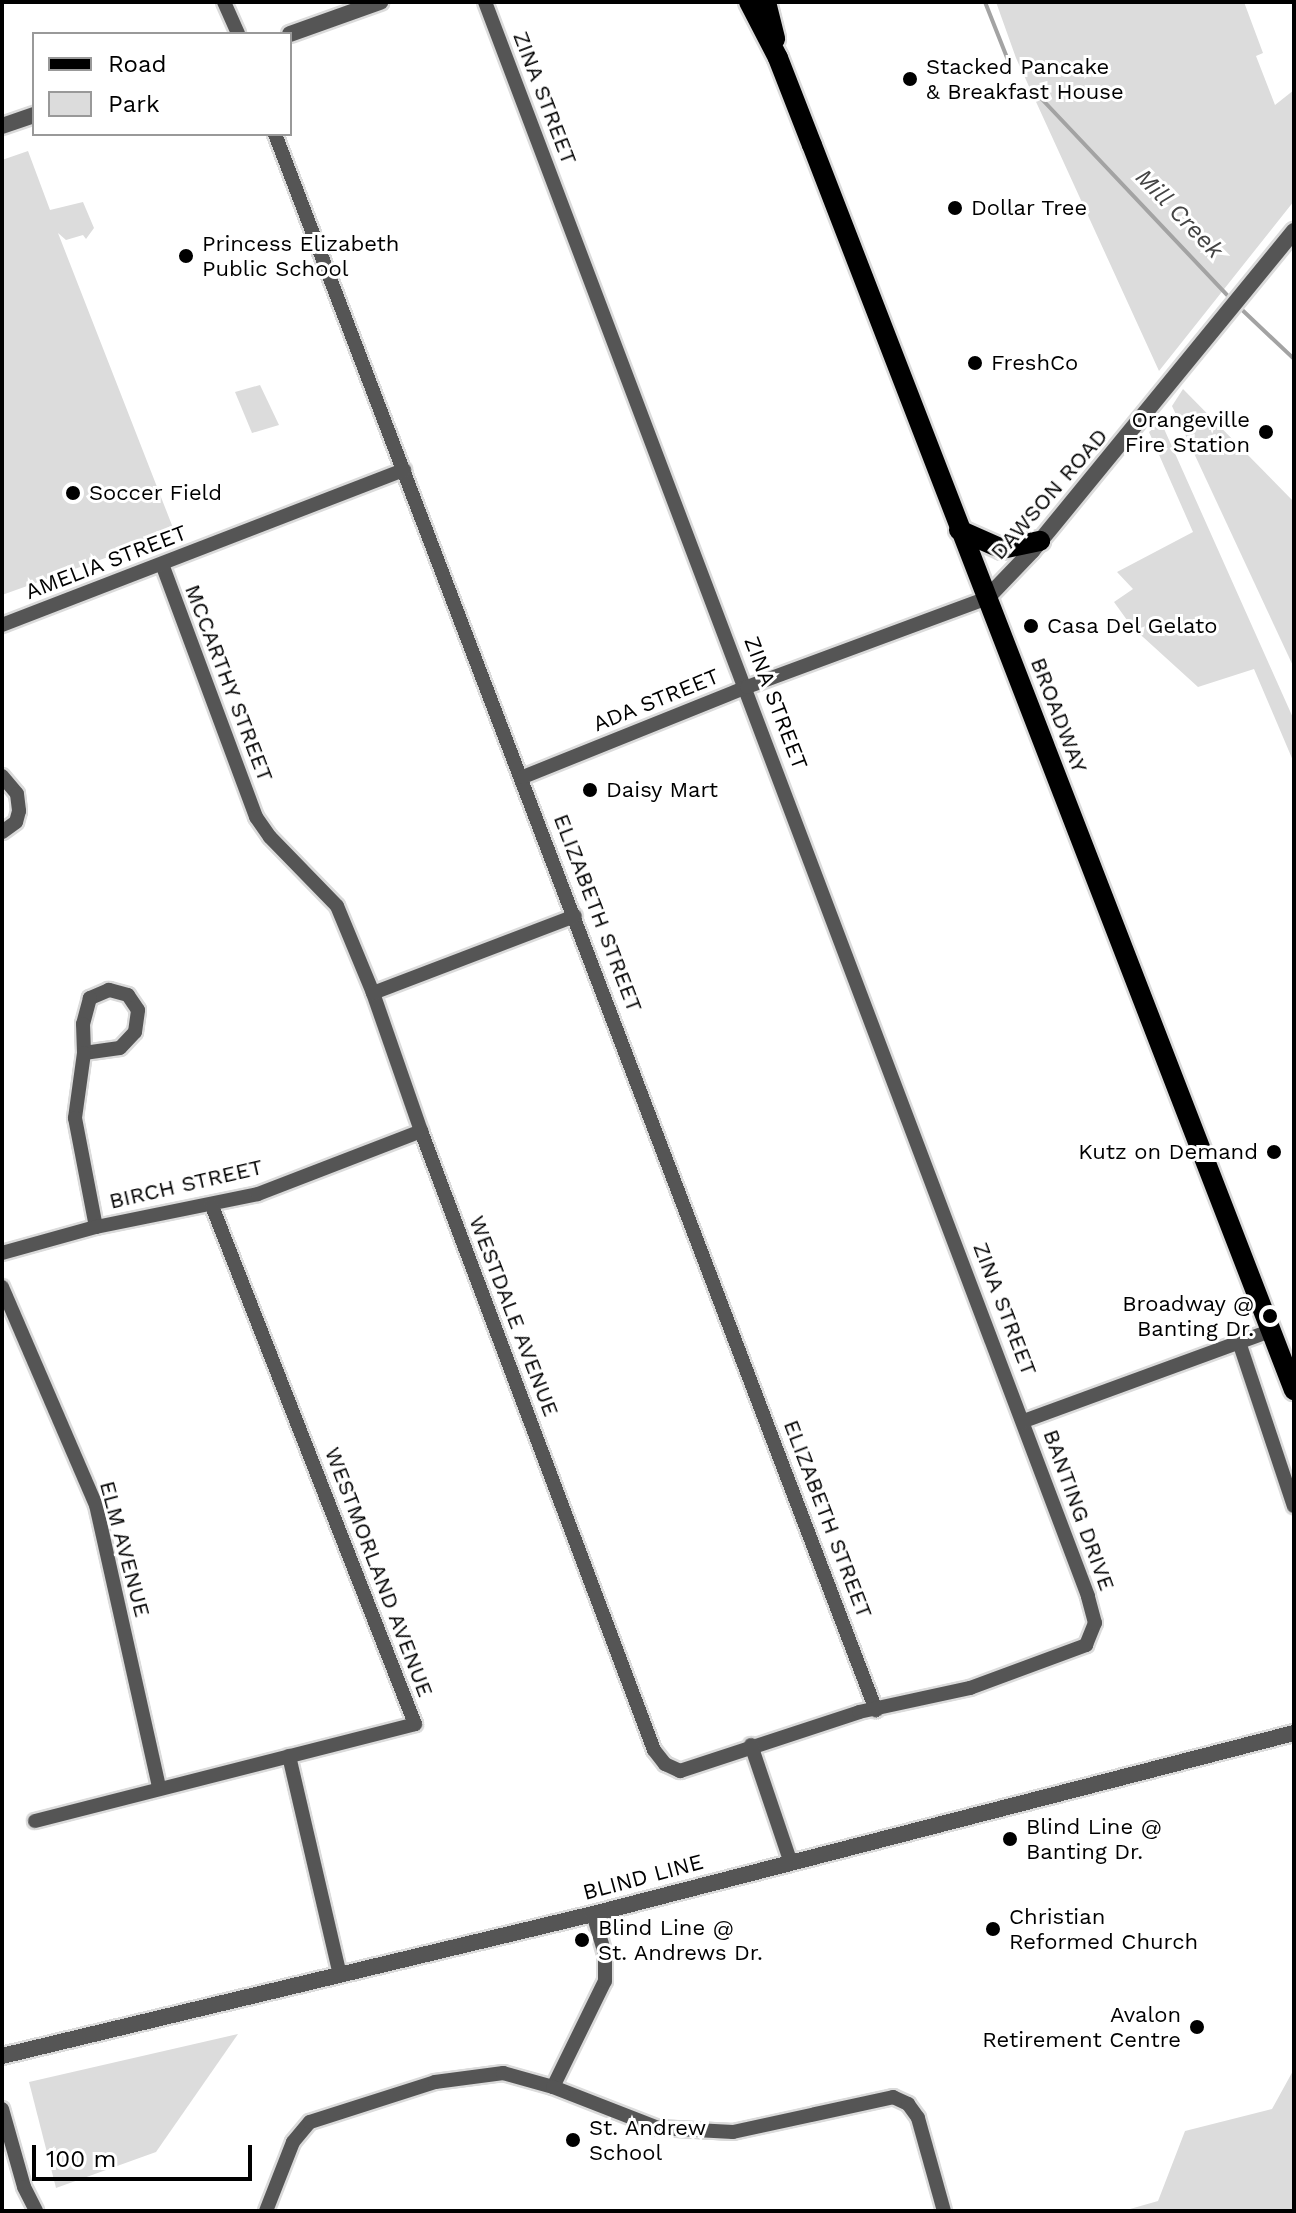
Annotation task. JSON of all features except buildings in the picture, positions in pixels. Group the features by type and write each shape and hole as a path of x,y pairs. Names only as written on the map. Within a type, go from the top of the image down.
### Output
{"main road":[{"name":"BROADWAY","path":"749,2 778,58 1294,1390"},
{"name":"BROADWAY","path":"766,2 778,58"},
{"path":"959,530 1002,549 1040,541"}],"street":[{"path":"224,2 237,32"},
{"path":"292,33 380,2"},
{"name":"ZINA STREET","path":"485,2 1024,1421"},
{"path":"2,126 32,116"},
{"name":"ELIZABETH STREET","path":"276,136 523,777 876,1710"},
{"name":"DAWSON ROAD","path":"987,598 1040,541 1294,231"},
{"name":"AMELIA STREET","path":"2,625 404,470"},
{"name":"MCCARTHY STREET","path":"162,564 256,817"},
{"name":"ADA STREET","path":"523,777 747,687 987,598"},
{"path":"2,776 17,794 19,811 16,822 2,832"},
{"name":"WESTDALE AVENUE","path":"256,817 270,837 337,906 373,993 421,1131 654,1750 665,1764 680,1771 751,1745"},
{"path":"373,993 575,916"},
{"path":"84,1053 120,1048 135,1032 138,1010 128,995 109,990 90,998 83,1024 84,1053 75,1118 96,1227"},
{"name":"BIRCH STREET","path":"2,1253 96,1227 212,1206 258,1194 421,1131"},
{"name":"WESTMORLAND AVENUE","path":"35,1821 415,1724 212,1206"},
{"name":"ELM AVENUE","path":"2,1287 96,1505 159,1788"},
{"name":"BANTING DRIVE","path":"751,1745 970,1688 1086,1645 1095,1623 1088,1596 1024,1421 1272,1330"},
{"path":"1239,1342 1294,1506"},
{"name":"BLIND LINE","path":"2,2056 593,1914 790,1860 1294,1733"},
{"path":"751,1745 790,1860"},
{"path":"289,1756 340,1975"},
{"path":"553,2087 605,1981 605,1954 593,1914"},
{"path":"266,2211 293,2142 310,2122 328,2113 471,2075 503,2073 553,2087 658,2128 733,2132 893,2097 908,2104 918,2118 944,2211"},
{"path":"2,2109 24,2187 36,2211"}],"green space":[{"path":"996,2 1244,2 1263,53 1256,56 1275,105 1294,90 1294,201 1159,371 1016,58"},
{"path":"28,151 50,210 83,202 94,228 86,239 83,235 66,240 58,233 175,533 2,595 2,160"},
{"path":"260,385 279,425 252,433 235,392"},
{"path":"1183,389 1294,502 1294,668 1172,406"},
{"path":"1161,422 1294,720 1294,763 1254,669 1198,687 1132,627 1114,602 1133,589 1117,572 1193,532 1149,432"},
{"path":"238,2034 156,2152 56,2188 29,2082"},
{"path":"1294,2069 1294,2211 1123,2211 1158,2201 1185,2131 1272,2109"}],"waterway":[{"name":"Mill Creek","path":"985,2 1010,65"},
{"name":"Mill Creek","path":"1037,94 1232,300"},
{"name":"Mill Creek","path":"1238,306 1294,359"}],"place":[{"name":"Stacked Pancake & Breakfast House","path":"910,79"},
{"name":"Dollar Tree","path":"955,208"},
{"name":"Princess Elizabeth Public School","path":"186,256"},
{"name":"FreshCo","path":"975,363"},
{"name":"Orangeville Fire Station","path":"1266,432"},
{"name":"Soccer Field","path":"73,493"},
{"name":"Casa Del Gelato","path":"1031,626"},
{"name":"Daisy Mart","path":"590,790"},
{"name":"Kutz on Demand","path":"1274,1152"},
{"name":"Broadway @ Banting Dr.","path":"1270,1316"},
{"name":"Blind Line @ Banting Dr.","path":"1010,1839"},
{"name":"Christian Reformed Church","path":"993,1929"},
{"name":"Blind Line @ St. Andrews Dr.","path":"582,1940"},
{"name":"Avalon Retirement Centre","path":"1197,2027"},
{"name":"St. Andrew School","path":"573,2140"}]}
